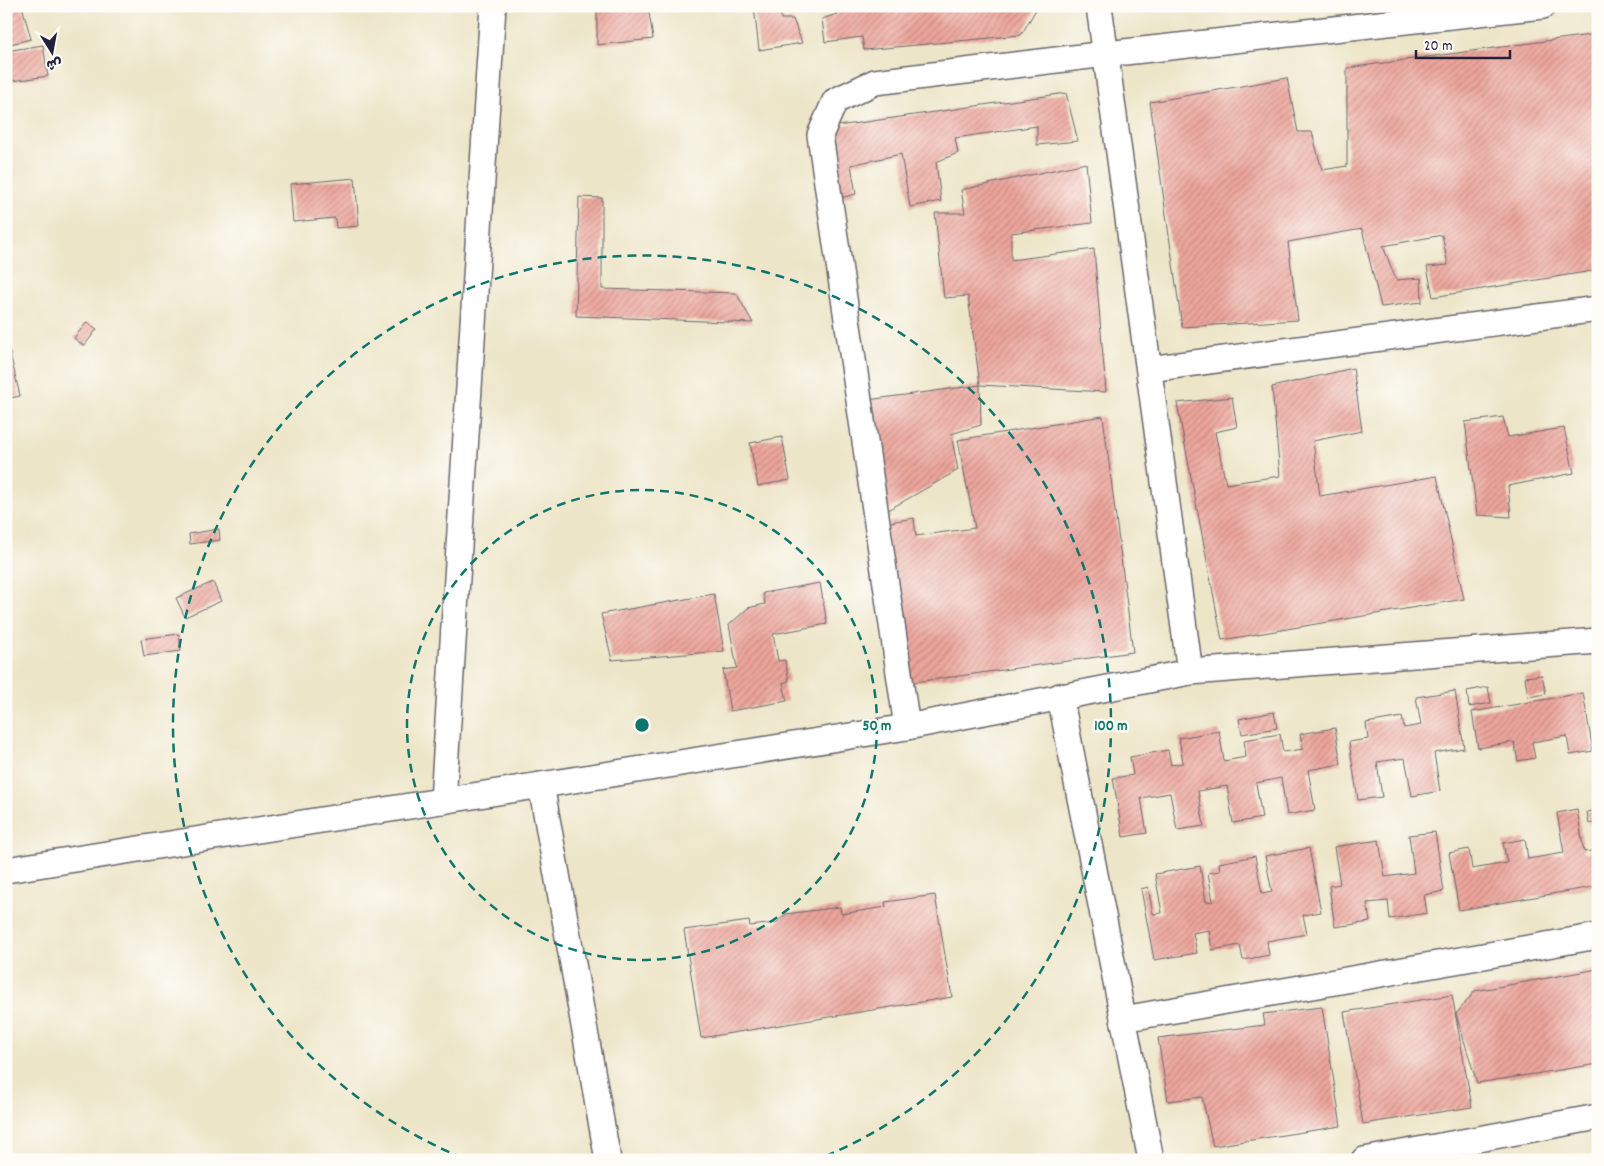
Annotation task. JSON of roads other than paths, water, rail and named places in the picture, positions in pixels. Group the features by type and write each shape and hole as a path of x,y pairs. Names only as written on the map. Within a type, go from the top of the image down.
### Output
{"street":[{"path":"443,801 494,6"},
{"path":"1099,6 1190,672"},
{"path":"907,727 820,135 835,101 876,82 1106,54 1543,6"},
{"path":"1149,369 1598,309"},
{"path":"6,870 907,727 1190,672 1598,641"},
{"path":"1060,696 1151,1160"},
{"path":"542,785 608,1160"},
{"path":"1124,1019 1598,936"},
{"path":"1364,1160 1598,1117"}]}
